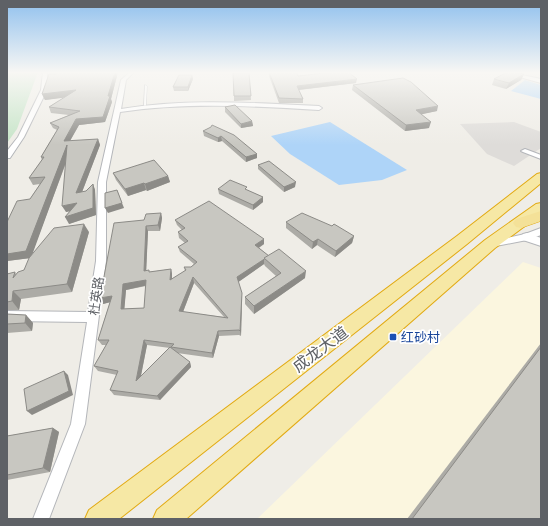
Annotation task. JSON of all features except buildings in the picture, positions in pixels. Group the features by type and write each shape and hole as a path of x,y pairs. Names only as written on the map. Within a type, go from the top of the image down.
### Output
{"highway":[{"name":"成龙大道","path":"98,519 462,240 541,177"},
{"name":"成龙大道","path":"166,519 490,244 524,230 541,207"},
{"path":"524,230 541,216"}],"street":[{"path":"7,156 21,137 41,97"},
{"name":"杜英路","path":"41,519 78,424 101,260 102,182 120,97"},
{"path":"117,110 145,105 220,104 319,108"},
{"path":"524,151 541,157"},
{"path":"524,230 541,231"},
{"path":"524,230 541,242"},
{"path":"7,316 93,317"}],"lane":[{"path":"145,97 145,105"}],"shaded area":[{"path":"514,122 541,132 541,148 514,166 487,154 460,124"},
{"path":"523,262 541,268 541,519 257,519"}],"green space":[{"path":"7,97 29,97 17,129 7,143"}],"water":[{"path":"532,97 541,97 541,99"},
{"path":"330,122 407,170 382,180 339,185 290,154 271,136"}],"place":[{"name":"红砂村","path":"393,337"}]}
